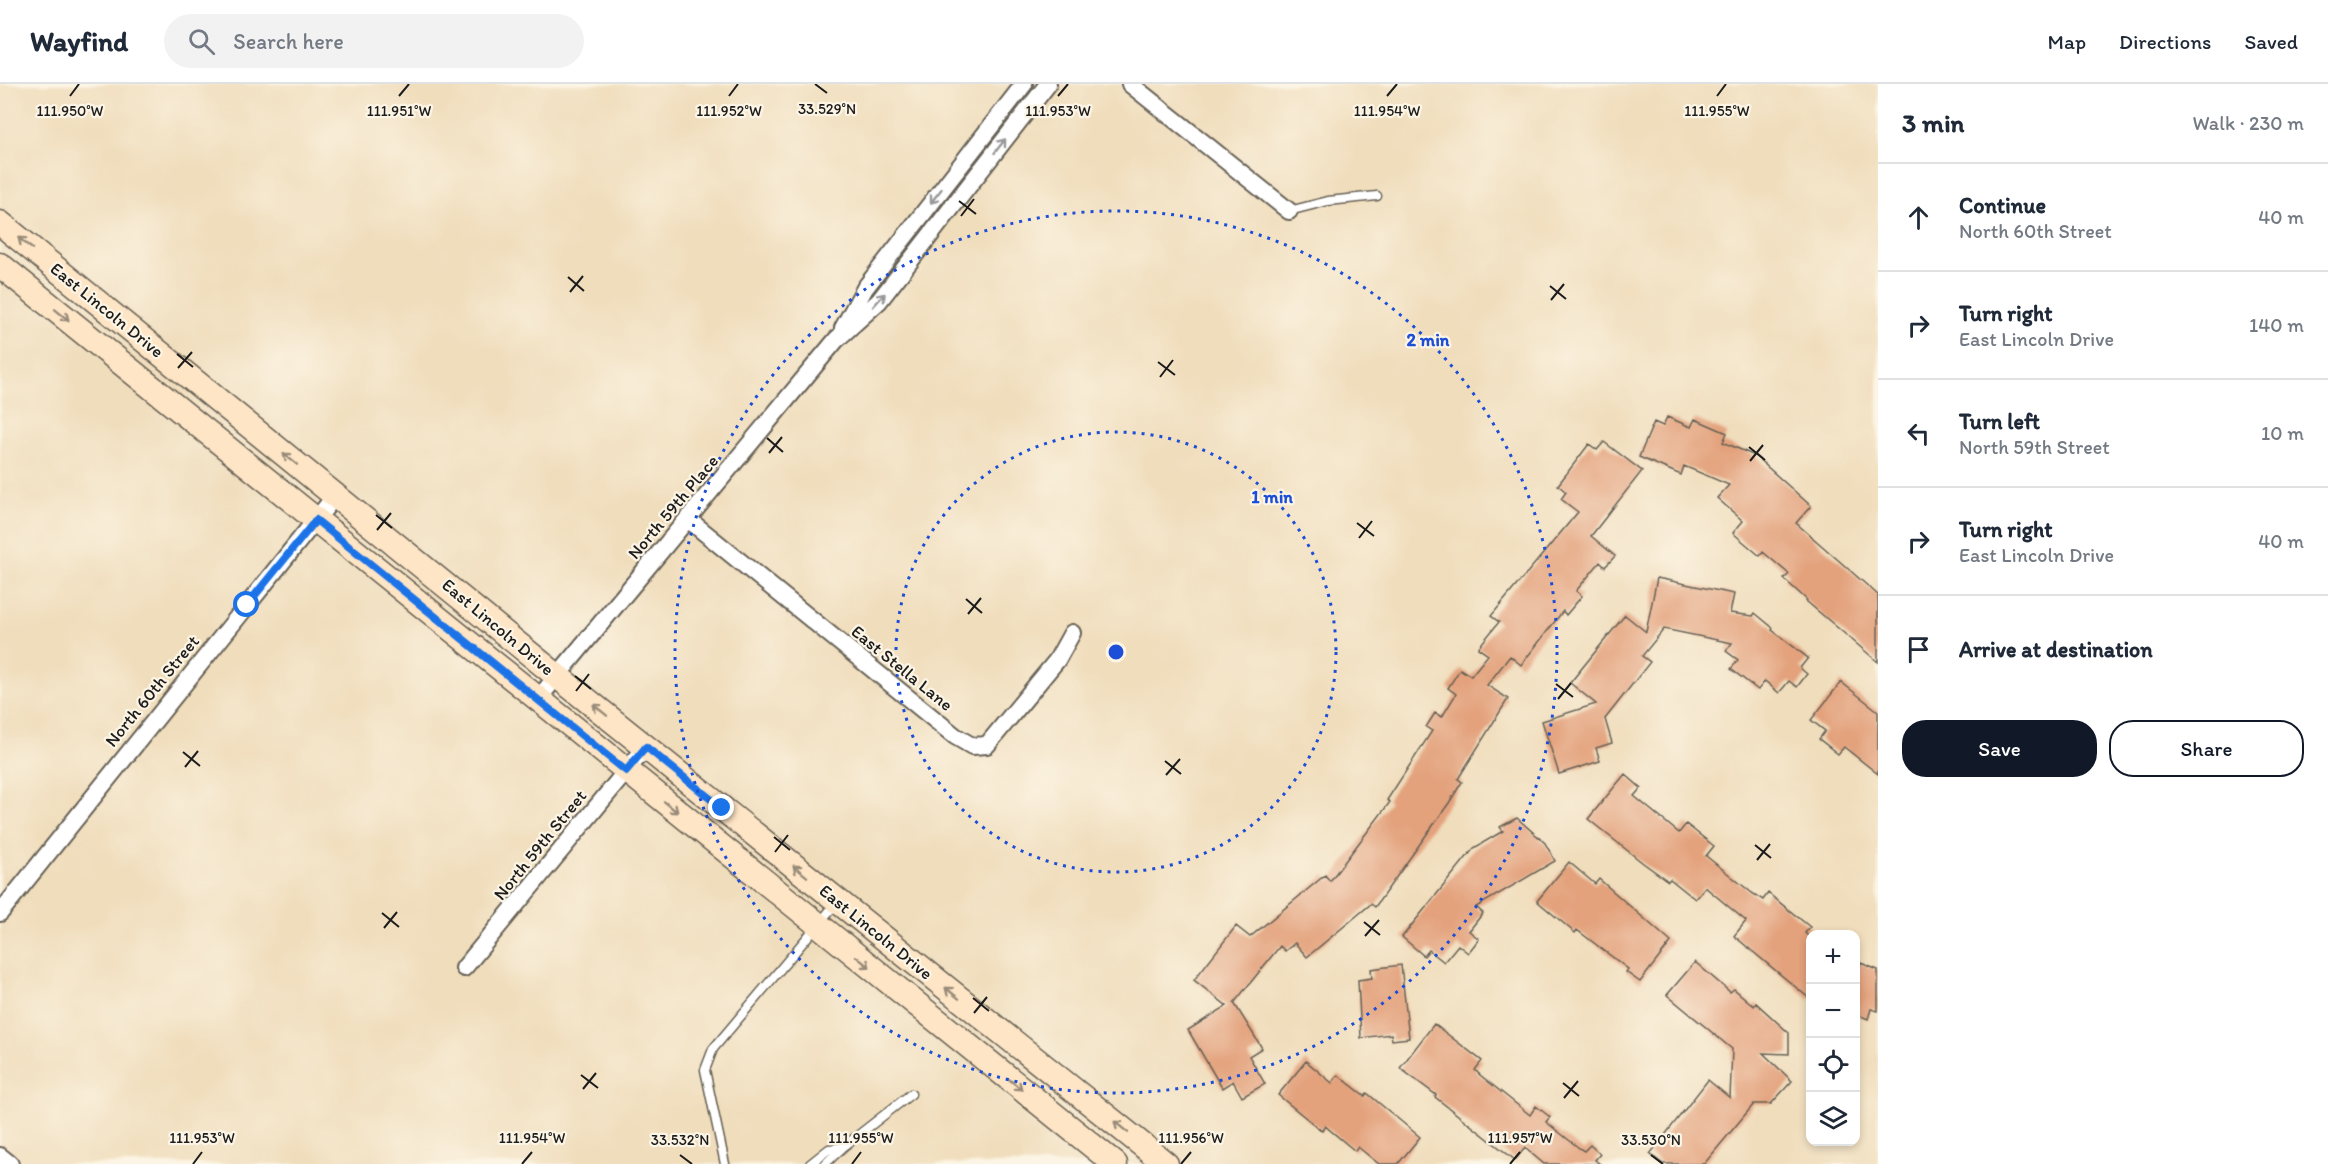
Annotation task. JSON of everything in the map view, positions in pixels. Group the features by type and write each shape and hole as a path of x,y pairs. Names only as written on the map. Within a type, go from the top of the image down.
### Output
{"main road":[{"name":"East Lincoln Drive","path":"0,223 557,676 1166,1164"},
{"name":"East Lincoln Drive","path":"0,265 1115,1164"},
{"path":"127,368 147,342"}],"street":[{"name":"North 59th Place","path":"837,340 865,288 1024,84"},
{"name":"North 59th Place","path":"538,699 837,340 879,301 1048,84"},
{"path":"1130,84 1289,211"},
{"name":"North 60th Street","path":"0,913 335,496"},
{"name":"East Stella Lane","path":"689,520 954,736 972,746 987,745 1057,660 1072,633"},
{"name":"North 59th Street","path":"464,968 646,747"},
{"path":"0,1156 10,1164"}],"lane":[{"path":"1289,211 1328,201 1377,196"},
{"path":"725,1164 705,1070 713,1049 837,901"},
{"path":"825,1164 843,1147 911,1094"},
{"path":"810,1164 829,1149 843,1147"}],"building":[{"path":"1667,417 1691,427 1695,419 1727,433 1723,442 1755,456 1811,506 1796,523 1878,595 1878,662 1806,601 1784,579 1789,574 1763,552 1760,556 1733,533 1743,521 1717,498 1729,485 1684,466 1681,475 1639,457 1654,422 1663,426"},
{"path":"1604,442 1642,471 1591,536 1615,556 1605,567 1600,562 1576,591 1582,596 1566,615 1563,611 1521,665 1510,656 1487,685 1508,699 1458,779 1462,782 1449,803 1375,907 1371,904 1307,957 1295,943 1285,951 1280,946 1234,1003 1262,1048 1249,1056 1265,1084 1242,1097 1233,1081 1222,1088 1188,1030 1227,1006 1194,980 1236,926 1250,937 1325,875 1330,881 1390,802 1387,800 1432,731 1426,727 1435,713 1442,717 1456,694 1448,688 1460,669 1471,676 1488,655 1478,648 1499,622 1491,616 1578,512 1561,499 1566,492 1558,485 1589,444 1597,450"},
{"path":"1657,578 1734,594 1730,613 1753,616 1755,613 1773,628 1772,630 1808,658 1800,668 1807,674 1797,687 1789,681 1779,693 1765,681 1758,690 1731,669 1738,660 1726,651 1732,643 1664,629 1642,656 1650,662 1605,719 1612,743 1596,748 1600,761 1559,774 1542,721 1596,704 1570,683 1625,615 1646,632"},
{"path":"1841,682 1878,711 1878,774 1844,747 1838,754 1819,739 1825,731 1811,720"},
{"path":"1625,774 1641,788 1634,796 1679,833 1686,824 1714,846 1706,856 1752,893 1763,900 1768,893 1810,927 1805,933 1806,996 1734,936 1746,921 1705,887 1695,899 1670,879 1668,881 1643,863 1588,819"},
{"path":"1517,818 1545,843 1555,861 1476,907 1483,913 1469,931 1479,939 1468,953 1458,945 1444,962 1429,950 1424,956 1402,937 1474,848 1503,831 1500,827"},
{"path":"1569,862 1595,884 1599,879 1671,942 1640,982 1626,972 1628,969 1577,930 1575,933 1537,901"},
{"path":"1695,962 1730,992 1734,989 1754,1006 1756,1003 1789,1033 1789,1054 1763,1053 1792,1081 1771,1104 1754,1104 1704,1164 1663,1164 1650,1154 1708,1080 1730,1098 1732,1049 1667,995"},
{"path":"1860,963 1878,970 1878,1011 1871,1009 1868,1019 1860,1016"},
{"path":"1401,965 1409,1038 1392,1040 1391,1034 1361,1038 1358,980 1372,978 1371,969"},
{"path":"1434,1024 1482,1061 1475,1070 1480,1075 1530,1115 1536,1106 1550,1117 1546,1122 1579,1148 1584,1151 1590,1145 1600,1154 1595,1160 1600,1164 1544,1164 1525,1148 1515,1160 1400,1068"},
{"path":"1306,1061 1332,1083 1338,1075 1365,1096 1367,1093 1420,1137 1398,1164 1379,1164 1358,1147 1355,1151 1325,1126 1322,1131 1278,1095"}],"route":[{"path":"247,605 316,520 626,771 646,747 722,808"}]}
